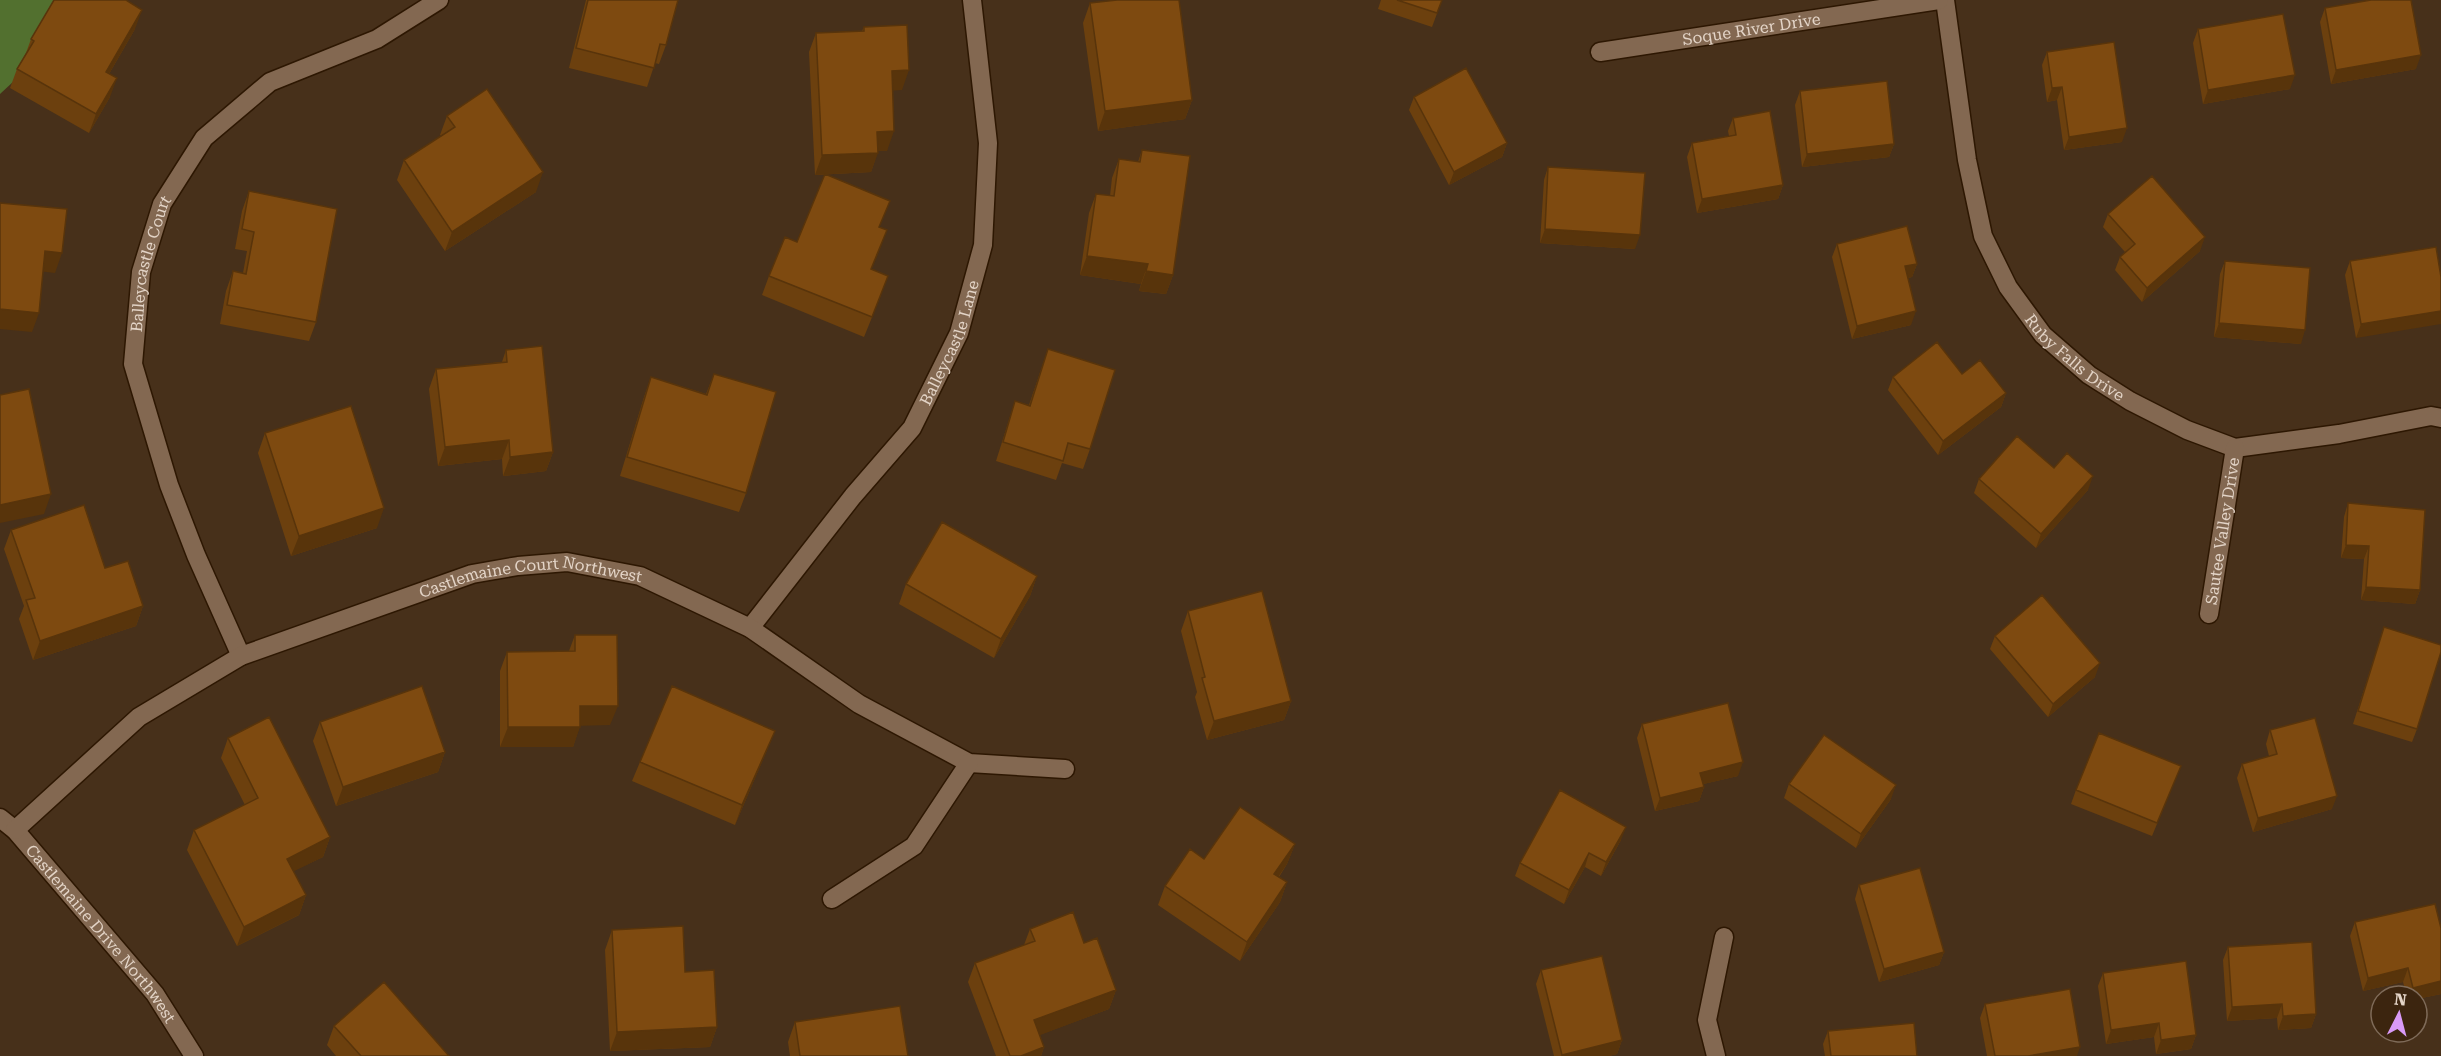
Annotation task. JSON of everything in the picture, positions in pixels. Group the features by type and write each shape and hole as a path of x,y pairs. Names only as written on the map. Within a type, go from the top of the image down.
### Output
{"street":[{"name":"Balleycastle Court","path":"241,656 196,555 169,485 133,364 141,272 162,204 204,138 270,82 377,39 439,0"},
{"name":"Balleycastle Lane","path":"750,628 853,496 912,428 959,333 984,245 988,144 972,0"},
{"name":"Soque River Drive","path":"1600,52 1939,0"},
{"name":"Ruby Falls Drive","path":"1945,0 1967,160 1983,236 2008,287 2043,334 2089,375 2130,401 2177,425 2235,448 2338,434 2431,416 2441,418"},
{"name":"Sautee Valley Drive","path":"2209,614 2235,448"},
{"name":"Castlemaine Court Northwest","path":"15,830 140,717 241,656 472,574 518,566 567,562 640,576 750,628 859,704 969,763 1065,770"},
{"path":"832,899 914,846 969,763"},
{"name":"Castlemaine Drive Northwest","path":"0,818 15,830 155,993 194,1056"},
{"path":"1716,1056 1707,1020 1724,937"}],"green space":[{"path":"0,0 101,0 0,94"}],"building":[{"path":"54,0 126,0 142,10 106,72 117,78 96,114 17,69 34,41 31,39"},
{"path":"588,0 678,0 666,45 660,44 654,68 576,48"},
{"path":"1117,0 1179,0 1192,100 1105,111 1090,3"},
{"path":"1397,0 1442,0 1437,13"},
{"path":"2371,0 2411,0 2421,55 2336,70 2325,8"},
{"path":"2283,14 2295,75 2208,90 2198,29"},
{"path":"907,25 909,70 892,71 894,131 877,132 878,153 822,155 816,33 864,31 864,27"},
{"path":"2114,42 2127,128 2069,137 2062,87 2052,88 2047,52"},
{"path":"1466,68 1507,143 1454,172 1414,97"},
{"path":"1887,81 1894,144 1807,154 1800,91"},
{"path":"487,89 543,172 452,232 404,160 455,127 447,116"},
{"path":"1770,111 1783,185 1702,199 1692,143 1736,135 1733,118"},
{"path":"1142,150 1190,156 1173,275 1146,271 1148,264 1087,256 1096,194 1114,196 1119,159 1140,162"},
{"path":"1548,167 1645,173 1640,235 1545,229"},
{"path":"825,174 890,201 879,227 887,230 871,269 888,276 872,317 769,276 785,237 797,242"},
{"path":"2152,176 2205,237 2147,288 2120,257 2135,244 2108,214"},
{"path":"249,191 337,209 316,322 227,305 233,271 246,274 254,232 242,229"},
{"path":"0,203 67,209 62,253 45,251 39,313 0,309"},
{"path":"1907,226 1917,264 1905,266 1916,311 1857,326 1837,244"},
{"path":"2436,247 2441,277 2441,311 2361,324 2350,261"},
{"path":"2225,261 2310,268 2305,330 2219,323"},
{"path":"1937,342 1962,374 1980,360 2006,393 1943,441 1893,377"},
{"path":"542,346 553,452 510,457 509,440 445,447 436,369 507,362 506,350"},
{"path":"1048,349 1115,370 1090,449 1068,443 1063,461 1003,442 1015,401 1030,406"},
{"path":"714,374 776,392 746,493 627,457 651,377 707,395"},
{"path":"29,389 51,494 0,505 0,395"},
{"path":"351,406 384,508 299,536 265,433"},
{"path":"2017,436 2054,468 2067,453 2093,476 2041,534 1979,479"},
{"path":"2348,503 2425,510 2420,590 2366,587 2369,546 2346,545"},
{"path":"84,505 105,568 128,561 143,606 40,641 26,600 35,598 11,530"},
{"path":"942,522 1037,576 1001,639 906,584"},
{"path":"1262,591 1291,701 1214,721 1188,611"},
{"path":"2042,595 2100,663 2053,704 1995,636"},
{"path":"2384,627 2441,645 2441,652 2417,729 2358,711"},
{"path":"575,635 617,635 618,706 580,706 580,727 508,727 507,652 575,651"},
{"path":"422,686 445,752 343,787 320,722"},
{"path":"672,686 775,731 742,805 640,762"},
{"path":"1728,703 1743,762 1700,773 1704,787 1660,798 1642,724"},
{"path":"269,717 330,837 287,859 306,895 244,927 194,830 258,798 228,738"},
{"path":"2315,718 2337,796 2258,818 2242,764 2277,754 2270,730"},
{"path":"2099,733 2181,766 2157,823 2076,790"},
{"path":"1824,735 1896,785 1861,834 1789,784"},
{"path":"1560,790 1626,827 1606,862 1589,853 1569,890 1520,863"},
{"path":"1240,807 1295,844 1274,874 1287,882 1247,942 1165,886 1190,849 1204,859"},
{"path":"1920,868 1944,952 1884,969 1859,885"},
{"path":"2435,904 2441,928 2441,981 2412,984 2408,968 2368,978 2355,922"},
{"path":"1073,912 1084,943 1097,938 1116,990 1034,1020 1044,1047 1021,1056 1010,1056 975,963 1035,941 1030,929"},
{"path":"683,926 685,972 714,970 717,1027 617,1032 612,930"},
{"path":"2312,942 2316,1014 2283,1016 2282,1004 2232,1007 2228,947"},
{"path":"1602,956 1622,1040 1562,1055 1541,970"},
{"path":"2186,961 2196,1035 2161,1040 2159,1023 2111,1030 2103,973"},
{"path":"384,982 449,1056 361,1056 334,1026"},
{"path":"2070,989 2080,1047 2028,1056 1995,1056 1985,1004"},
{"path":"900,1006 908,1056 800,1056 795,1022"},
{"path":"1914,1023 1917,1056 1831,1056 1828,1031"}]}
